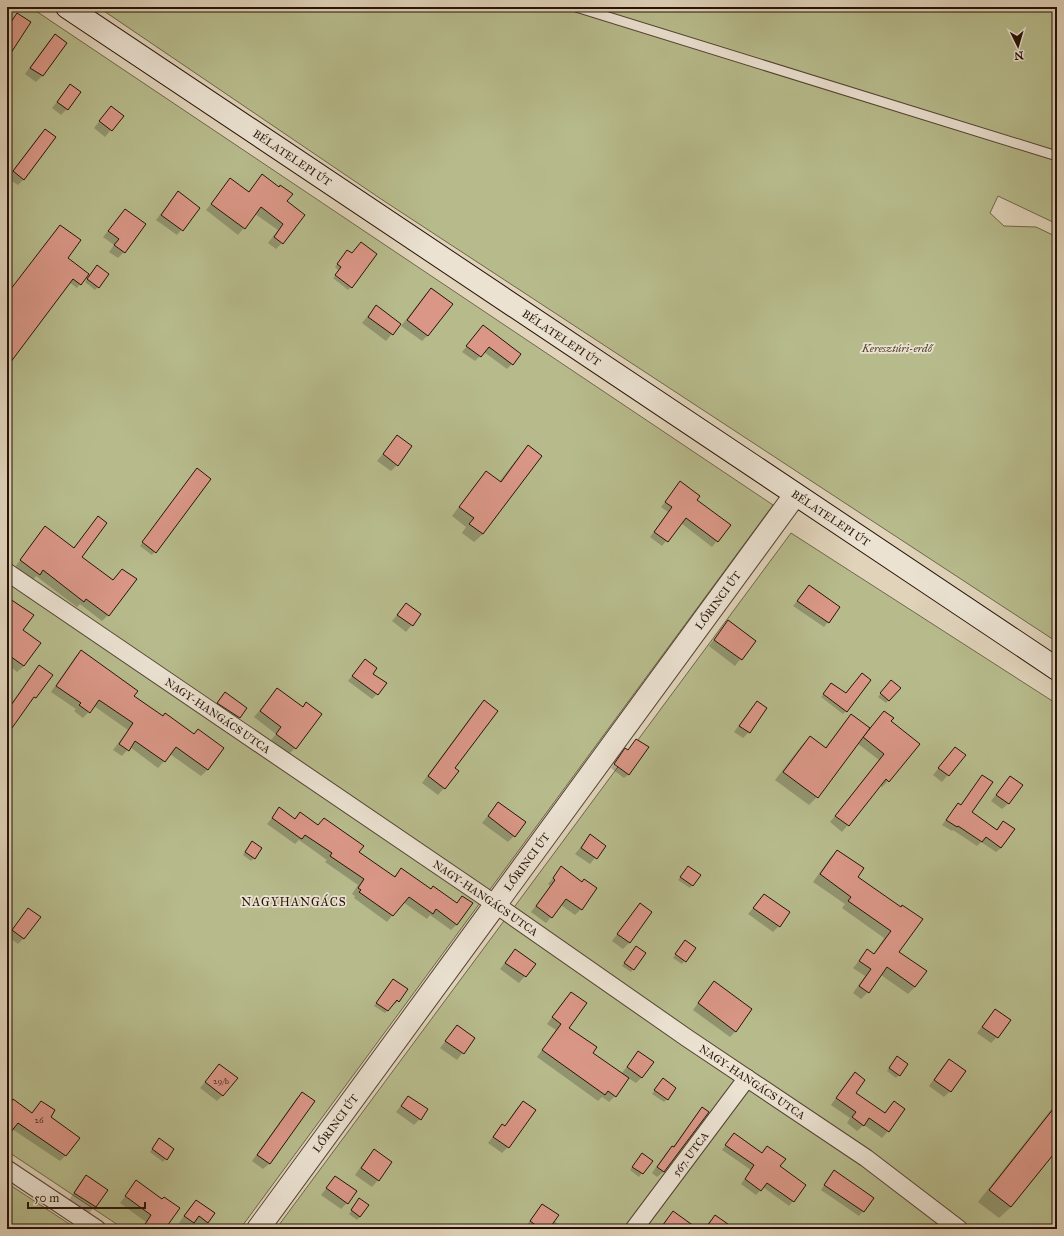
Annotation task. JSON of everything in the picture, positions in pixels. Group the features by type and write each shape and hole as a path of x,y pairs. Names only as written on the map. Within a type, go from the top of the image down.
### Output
{"main road":[{"name":"BÉLATELEPI ÚT","path":"66,7 1057,669"},
{"name":"LŐRINCI ÚT","path":"258,1229 795,495"}],"street":[{"name":"NAGY-HANGÁCS UTCA","path":"7,572 495,904 687,1038 866,1158 959,1229"},
{"name":"567. UTCA","path":"634,1229 747,1078"},
{"path":"7,1169 97,1229"}],"lane":[{"path":"576,7 1057,156"}],"green space":[{"path":"7,7 30,7 773,505 240,1229 124,1229 7,1151"},
{"name":"Keresztúri-erdő","path":"98,7 1057,7 1057,224 998,196 990,213 1004,226 1036,227 1057,237 1057,642 381,199"},
{"path":"791,533 1057,704 1057,1229 276,1229"},
{"path":"7,1183 77,1229 7,1229"}],"building":[{"path":"17,13 31,22 7,59 7,28"},
{"path":"55,34 67,43 43,76 30,68"},
{"path":"70,84 81,92 68,110 57,102"},
{"path":"111,106 124,116 112,131 99,121"},
{"path":"45,129 56,137 24,180 13,171"},
{"path":"262,174 279,187 280,185 293,194 287,201 305,215 283,244 274,237 283,224 261,207 245,229 211,204 230,178 249,192"},
{"path":"178,191 200,208 183,231 161,215"},
{"path":"125,209 146,224 125,253 114,245 119,239 108,231"},
{"path":"60,225 81,240 68,258 89,274 81,285 73,279 7,367 7,294"},
{"path":"361,242 377,254 352,288 335,275 341,267 337,264 347,250 352,253"},
{"path":"97,265 109,274 99,288 87,279"},
{"path":"431,288 453,304 428,336 407,320"},
{"path":"376,305 401,324 393,335 368,317"},
{"path":"483,325 521,354 513,365 489,347 481,357 466,346"},
{"path":"397,435 412,446 398,466 383,454"},
{"path":"528,445 542,456 483,534 469,524 474,518 459,507 486,471 501,482"},
{"path":"197,468 211,479 156,553 142,542"},
{"path":"680,481 700,496 697,500 731,525 718,542 686,518 668,542 654,532 672,507 665,502"},
{"path":"98,516 107,523 82,557 113,580 122,569 137,579 109,616 86,599 84,602 43,570 40,575 20,560 45,526 74,548"},
{"path":"809,585 840,607 829,623 797,601"},
{"path":"7,597 34,615 23,630 41,643 24,666 7,654"},
{"path":"406,603 421,614 413,626 397,615"},
{"path":"728,620 756,641 742,660 714,640"},
{"path":"81,650 138,691 134,696 163,716 165,713 194,734 198,729 224,748 208,770 176,747 165,762 135,741 129,751 119,744 133,723 99,700 90,713 79,705 81,703 56,686"},
{"path":"365,659 377,668 373,674 387,683 378,695 352,676"},
{"path":"39,665 53,675 36,698 34,697 7,735 7,711"},
{"path":"862,673 871,680 847,712 823,694 831,683 846,693"},
{"path":"891,680 901,688 889,701 880,693"},
{"path":"277,688 303,707 306,702 322,714 296,749 276,734 281,727 260,711"},
{"path":"225,692 247,708 240,718 217,703"},
{"path":"484,700 498,711 455,768 459,771 445,789 428,776"},
{"path":"757,701 767,708 750,733 739,726"},
{"path":"884,711 894,718 891,721 920,744 889,782 886,779 849,826 835,816 884,754 863,737"},
{"path":"851,714 870,728 818,798 783,772 810,736 826,748"},
{"path":"636,739 649,747 629,775 614,764 625,748 628,750"},
{"path":"955,747 966,755 949,776 938,768"},
{"path":"982,775 993,782 972,812 997,830 1003,821 1015,829 1001,848 986,837 982,842 946,820 958,803 961,805"},
{"path":"1010,776 1023,785 1009,804 996,795"},
{"path":"498,802 526,822 515,837 488,816"},
{"path":"279,807 295,819 300,812 318,825 324,818 364,846 359,852 395,877 401,868 431,889 433,886 457,903 462,896 473,903 457,925 436,909 433,914 409,897 393,916 359,892 361,890 358,888 364,879 330,856 332,853 305,835 302,839 300,838 272,818"},
{"path":"590,834 606,846 597,859 581,848"},
{"path":"252,841 262,848 255,859 245,852"},
{"path":"837,850 864,868 858,877 901,907 902,905 923,919 899,952 927,971 915,987 887,967 869,993 859,986 871,969 859,961 867,949 874,954 891,931 848,901 851,897 820,874"},
{"path":"561,866 582,882 584,879 597,888 582,910 566,899 552,918 536,906 555,880 553,878"},
{"path":"688,866 701,875 693,886 680,877"},
{"path":"764,894 790,912 780,927 753,908"},
{"path":"640,903 652,912 630,943 617,934"},
{"path":"28,908 41,917 24,939 12,930"},
{"path":"685,940 696,948 686,962 675,954"},
{"path":"636,946 646,953 634,970 624,963"},
{"path":"515,949 536,964 526,977 505,963"},
{"path":"393,979 408,989 399,1002 397,1000 388,1011 376,1003"},
{"path":"714,981 752,1009 736,1032 698,1003"},
{"path":"571,992 587,1003 569,1028 597,1047 593,1053 629,1078 616,1097 608,1091 605,1095 542,1050 561,1024 552,1017"},
{"path":"995,1009 1011,1020 998,1038 982,1027"},
{"path":"457,1025 475,1038 464,1054 445,1041"},
{"path":"638,1051 654,1062 642,1078 627,1067"},
{"path":"897,1056 908,1064 900,1076 889,1068"},
{"path":"949,1059 966,1071 951,1092 934,1080"},
{"path":"219,1064 238,1078 223,1096 205,1082"},
{"path":"855,1072 865,1080 856,1093 885,1113 894,1101 905,1109 889,1132 869,1118 864,1126 852,1117 856,1112 836,1098"},
{"path":"663,1078 676,1088 668,1100 654,1090"},
{"path":"302,1092 315,1101 270,1164 257,1155"},
{"path":"408,1096 428,1109 421,1120 401,1106"},
{"path":"13,1099 32,1113 41,1101 55,1110 51,1117 80,1138 66,1156 18,1123 7,1137 7,1108"},
{"path":"523,1101 536,1110 509,1148 493,1137 502,1124 505,1126"},
{"path":"1057,1104 1057,1150 1011,1207 989,1190"},
{"path":"702,1107 709,1112 664,1172 657,1167 672,1146 674,1147"},
{"path":"734,1133 762,1153 767,1146 786,1159 780,1166 806,1185 794,1202 767,1183 761,1191 745,1179 754,1165 725,1145"},
{"path":"159,1138 174,1149 167,1160 152,1149"},
{"path":"374,1149 392,1162 379,1181 361,1168"},
{"path":"642,1153 653,1161 643,1174 632,1167"},
{"path":"834,1170 874,1198 864,1212 824,1185"},
{"path":"86,1175 108,1190 96,1207 74,1193"},
{"path":"335,1176 357,1191 348,1204 326,1188"},
{"path":"136,1180 162,1199 164,1197 180,1208 165,1229 142,1229 151,1215 125,1196"},
{"path":"359,1198 369,1205 360,1217 351,1210"},
{"path":"196,1200 215,1213 208,1223 199,1216 194,1223 184,1216"},
{"path":"542,1204 559,1215 549,1229 541,1229 530,1221"},
{"path":"673,1211 698,1229 660,1229"},
{"path":"715,1215 735,1229 705,1229"}],"district":[{"name":"NAGYHANGÁCS","path":"294,902"}]}
